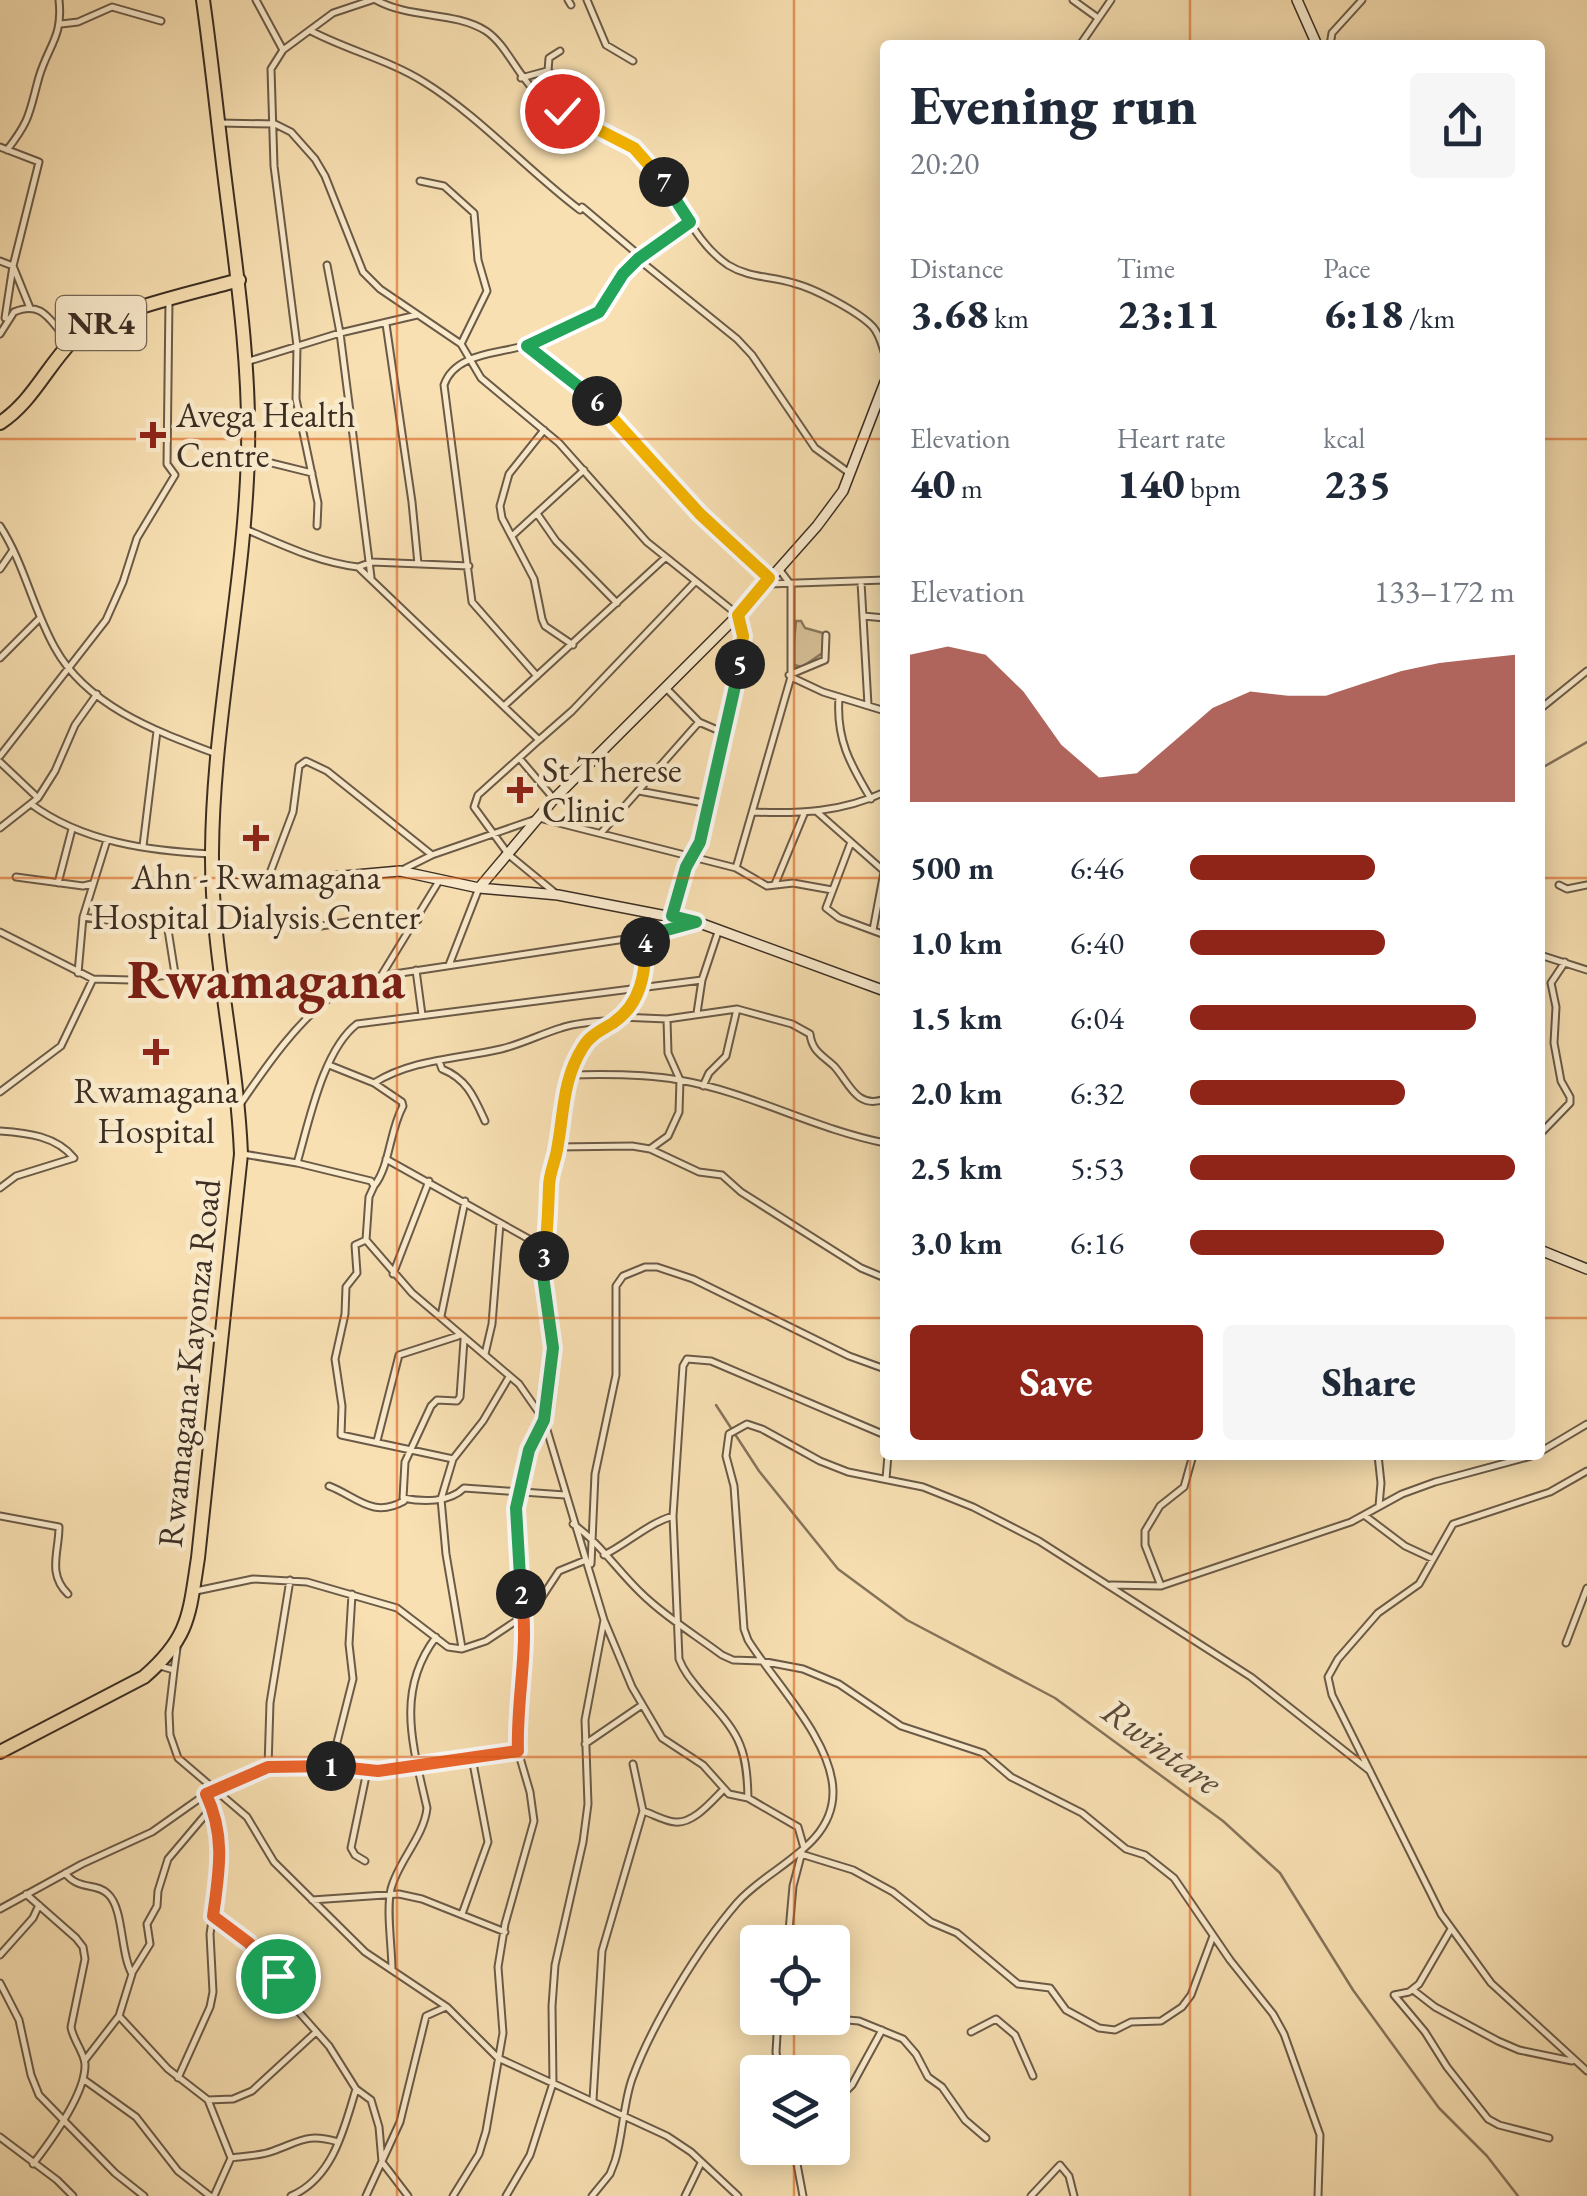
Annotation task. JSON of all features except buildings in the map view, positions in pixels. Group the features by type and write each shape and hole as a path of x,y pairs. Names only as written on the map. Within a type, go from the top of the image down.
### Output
{"highway":[{"name":"Rwamagana-Kayonza Road","path":"0,1752 144,1677 177,1645 193,1592 241,1154 212,854 217,754 248,458 239,280 204,0"},
{"name":"NR4","path":"0,423 36,389 70,342 92,326 239,280"}],"main road":[{"path":"1297,0 1315,40"},
{"path":"479,888 554,798 738,615 834,503 880,395"},
{"path":"214,884 266,884 400,871 439,882 558,895 696,922 880,990"},
{"path":"1545,1252 1587,1269"}],"street":[{"path":"0,334 39,164 2,148 32,112 40,76 62,24 60,0"},
{"path":"256,0 283,50"},
{"path":"316,526 319,512 296,399 297,346 274,166 271,69 283,50 333,12 374,0 481,28 503,49 521,78 562,111 634,148 668,187 711,251 745,274 803,286 862,318 880,339"},
{"path":"588,0 606,45 633,61"},
{"path":"1073,0 1098,18"},
{"path":"1083,40 1108,0"},
{"path":"1331,40 1332,33 1362,0"},
{"path":"62,24 78,22 112,7 161,21"},
{"path":"311,31 441,93 541,180 580,210 582,207 640,256 638,259"},
{"path":"548,70 549,58 560,51"},
{"path":"521,78 548,70"},
{"path":"548,70 562,82 568,96"},
{"path":"218,123 275,124 291,132 315,159 364,272 416,316 461,344 481,378 544,430 584,470 622,518 665,558 738,615 742,652 709,804 700,842 672,916"},
{"path":"420,181 444,186 474,213 478,260 487,291 461,344"},
{"path":"538,676 475,608 444,385 450,373 470,358 527,346 599,312 623,274 638,259 690,222"},
{"path":"638,259 752,355 815,448 850,473"},
{"path":"0,261 13,266 30,308"},
{"path":"328,266 372,562 371,577"},
{"path":"38,798 0,759 106,620 136,538 174,475 167,464 169,301"},
{"path":"4,324 14,312 30,308 48,313 70,342"},
{"path":"246,362 340,333 416,316"},
{"path":"386,324 418,564"},
{"path":"527,346 592,397 767,581 791,586 880,580"},
{"path":"872,417 880,419"},
{"path":"544,430 509,474 500,506 502,518 534,579 545,626 572,645"},
{"path":"248,458 312,473"},
{"path":"513,535 584,470"},
{"path":"538,515 556,540 617,603"},
{"path":"0,526 68,668 129,718 217,754"},
{"path":"242,528 329,563 358,567 372,562 469,566"},
{"path":"0,570 13,550"},
{"path":"504,706 665,558"},
{"path":"358,567 539,740"},
{"path":"736,868 790,676 791,586 779,569"},
{"path":"558,895 508,855 474,802 572,711 695,582"},
{"path":"861,582 868,705"},
{"path":"863,616 880,618"},
{"path":"0,658 41,617"},
{"path":"790,676 825,660 826,635"},
{"path":"1545,705 1587,672"},
{"path":"790,676 840,698 880,709"},
{"path":"666,688 700,722 723,732"},
{"path":"0,828 38,798 75,725 97,694"},
{"path":"840,698 837,722 844,752 871,799"},
{"path":"600,833 700,722"},
{"path":"143,846 157,731"},
{"path":"520,758 554,798"},
{"path":"266,884 293,812 299,766 306,761 327,771 432,854"},
{"path":"639,791 709,804"},
{"path":"754,812 804,814 880,794"},
{"path":"31,804 72,829 107,840 212,854"},
{"path":"816,811 880,868"},
{"path":"776,884 804,814"},
{"path":"400,871 432,854 539,818 736,868 761,884 800,884 832,890"},
{"path":"58,884 72,829"},
{"path":"78,973 83,917 107,840"},
{"path":"852,842 826,908 830,914 880,933"},
{"path":"16,877 58,884 92,884"},
{"path":"381,976 439,882"},
{"path":"1560,885 1568,889 1587,885"},
{"path":"83,886 90,895"},
{"path":"449,965 479,888"},
{"path":"873,930 880,893"},
{"path":"308,928 386,916 418,920"},
{"path":"83,917 113,921 166,917 175,974"},
{"path":"239,1106 290,1040 323,1004 346,987 416,970 645,936 696,922"},
{"path":"696,1014 702,980 719,929"},
{"path":"0,932 93,979 130,980 175,974 223,982"},
{"path":"453,2196 479,2154 486,2131 503,2019 498,1968 534,1820 518,1751 516,1718 525,1615 516,1527 529,1450 544,1420 553,1348 543,1276 551,1211 549,1181 571,1075 590,1038 631,1006 644,972 645,936"},
{"path":"1545,956 1587,970"},
{"path":"1545,1129 1570,1103 1561,1081 1554,1043 1556,1007 1551,983 1566,962"},
{"path":"416,970 422,1015"},
{"path":"0,1092 60,1046 93,979"},
{"path":"298,1163 328,1065 339,1042 357,1024 702,980"},
{"path":"703,1087 709,1073 726,1056 736,1009"},
{"path":"374,1083 420,1062 508,1047 580,1023 618,1018 666,1019 736,1009 807,1031 811,1046 840,1074 847,1088 860,1098 880,1101"},
{"path":"650,1150 674,1128 679,1112 680,1080 668,1053 666,1019"},
{"path":"439,1061 442,1069 458,1076 470,1088 485,1121"},
{"path":"328,1065 374,1083 404,1106 369,1197 366,1240 394,1274 461,1338 524,1390 544,1420 604,1620 642,1705 662,1738 703,1765 723,1790 748,1798 798,1827 803,1851 790,1925"},
{"path":"571,1075 680,1080 838,1132 880,1142"},
{"path":"0,1131 42,1136 74,1158 16,1176 0,1188"},
{"path":"558,1147 619,1145 650,1150 699,1172 722,1175 741,1192 844,1258 880,1276"},
{"path":"241,1154 298,1163 371,1181 374,1186"},
{"path":"386,1159 545,1248"},
{"path":"394,1274 429,1182"},
{"path":"441,1316 464,1201"},
{"path":"485,1354 492,1324 501,1222"},
{"path":"366,1240 355,1245 356,1272 346,1287 345,1314 334,1364 342,1406 341,1436 453,1459"},
{"path":"588,1564 595,1474 616,1375 616,1286 622,1276 652,1266 694,1279 849,1356 880,1367"},
{"path":"377,1441 399,1354 461,1338"},
{"path":"405,1500 403,1472 433,1402 452,1402 460,1397 461,1338"},
{"path":"748,1798 748,1764 738,1736 682,1668 676,1620 673,1516 681,1373 687,1359 711,1362 880,1433"},
{"path":"462,1649 441,1500 453,1459 483,1422 509,1377"},
{"path":"592,2196 615,2161 632,2081 649,2044 718,1924 744,1895 803,1851 829,1814 831,1776 812,1733 761,1661 744,1629 734,1486 726,1456 729,1434 738,1426 747,1424 848,1472 923,1487 1039,1541 1252,1677 1370,1772"},
{"path":"1545,1450 1587,1424"},
{"path":"886,1478 888,1460"},
{"path":"1161,1586 1145,1544 1145,1532 1160,1506 1184,1487 1192,1460"},
{"path":"1378,1506 1379,1460"},
{"path":"1108,1585 1161,1586 1317,1535 1435,1482 1516,1460"},
{"path":"1587,1471 1550,1492 1458,1522 1448,1530 1419,1584 1378,1613 1329,1672 1332,1696 1452,1929 1491,1983 1587,2071"},
{"path":"329,1486 367,1506 390,1507 405,1500 441,1500 456,1496 464,1488 567,1495"},
{"path":"0,1516 60,1527 54,1573 68,1594"},
{"path":"604,1554 627,1544 655,1522 673,1516"},
{"path":"1364,1516 1404,1546 1434,1559"},
{"path":"573,1524 591,1536 656,1608 722,1655 743,1662 761,1661 803,1669 829,1680 901,1726 983,1753 1011,1777 1082,1813 1126,1849 1145,1855 1174,1878 1273,2014 1290,2048 1320,2136 1318,2196"},
{"path":"193,1592 243,1580 290,1580 397,1608 448,1647 462,1649 486,1640 525,1615 559,1572 588,1564"},
{"path":"268,1767 270,1703 290,1580"},
{"path":"1566,1643 1587,1588"},
{"path":"331,1766 353,1679 349,1644 352,1594"},
{"path":"506,2196 530,2155 553,2083 555,1965 584,1842 588,1804 587,1706 604,1620"},
{"path":"392,1970 390,1893 404,1855 426,1816 408,1710 421,1662 436,1637"},
{"path":"177,1645 168,1713 178,1758 248,1817 274,1862 312,1900 365,1952 446,2007 498,2058 625,2114 692,2152 738,2196"},
{"path":"158,1665 174,1670"},
{"path":"585,1744 642,1705"},
{"path":"0,1909 152,1832 206,1794 268,1767 331,1766 367,1771 518,1751"},
{"path":"462,1914 488,1842 472,1756"},
{"path":"593,2100 602,1951 642,1811 633,1764"},
{"path":"365,1861 355,1856 351,1848 367,1771"},
{"path":"642,1811 683,1822 703,1810 723,1790"},
{"path":"178,2078 210,2006 214,1976 209,1948 221,1848 206,1794"},
{"path":"85,2060 119,2016 132,1974 150,1944 147,1924 157,1906 168,1859 212,1806"},
{"path":"803,1851 840,1864 893,1892 931,1922 957,1933 1016,1982 1050,1988 1066,2010 1104,2029 1161,2021 1182,2007 1196,1985 1213,1935"},
{"path":"65,1873 74,1883 102,1890 112,1900 125,1963 132,1974"},
{"path":"312,1900 390,1893 422,1899 504,1932"},
{"path":"26,1894 76,1938 85,1952 71,2027 85,2060 83,2080 33,2164"},
{"path":"0,1955 33,1918 38,1905"},
{"path":"213,1916 269,1964 356,2090 371,2100 376,2110 382,2162 408,2196"},
{"path":"1452,1929 1413,1990 1394,1995 1488,2119 1548,2138"},
{"path":"0,1983 19,2020 30,2075 39,2094 115,2173 144,2196"},
{"path":"1413,1990 1498,2041 1519,2050 1575,2062"},
{"path":"366,2196 405,2104 426,2016 446,2007"},
{"path":"83,2080 136,2117 178,2171 212,2196 230,2158 208,2100 178,2078 119,2016"},
{"path":"850,2019 910,2045 928,2077 942,2087 966,2120 986,2138"},
{"path":"971,2032 996,2019 1015,2035 1033,2076"},
{"path":"850,2086 882,2030"},
{"path":"208,2100 233,2099 252,2090 315,2033"},
{"path":"291,2196 314,2182 330,2161 356,2090"},
{"path":"0,2136 72,2196"},
{"path":"230,2158 268,2153 294,2140 338,2142"},
{"path":"686,2196 702,2161 696,2153"},
{"path":"797,2165 803,2196"},
{"path":"1030,2196 1060,2165 1069,2176 1074,2196"}],"shaded area":[{"path":"796,621 823,633 824,652 802,667 794,665 792,659"}],"waterway":[{"path":"1545,766 1587,742"},
{"name":"Rwintare","path":"716,1405 759,1471 838,1569 907,1620 1055,1698 1223,1821 1280,1873 1353,1990 1439,2108 1487,2156 1518,2196"}],"place":[{"name":"Avega Health Centre","path":"153,435"},
{"name":"St Therese Clinic","path":"520,790"},
{"name":"Ahn - Rwamagana Hospital Dialysis Center","path":"256,838"},
{"name":"Rwamagana Hospital","path":"156,1052"}],"district":[{"name":"Rwamagana","path":"266,979"}],"route":[{"path":"278,1976 249,1943 213,1916 221,1836 206,1794 268,1767 318,1765 364,1772 518,1751 516,1718 525,1615 516,1508 529,1450 544,1420 553,1348 542,1264 551,1211 549,1181 558,1147 562,1103 583,1046 631,1006 640,988 645,936 696,922 672,916 686,867 700,842 709,804 742,652 738,615 769,578 700,514 592,397 527,346 599,312 623,274 638,259 690,222 668,187 634,148 562,111"}]}
